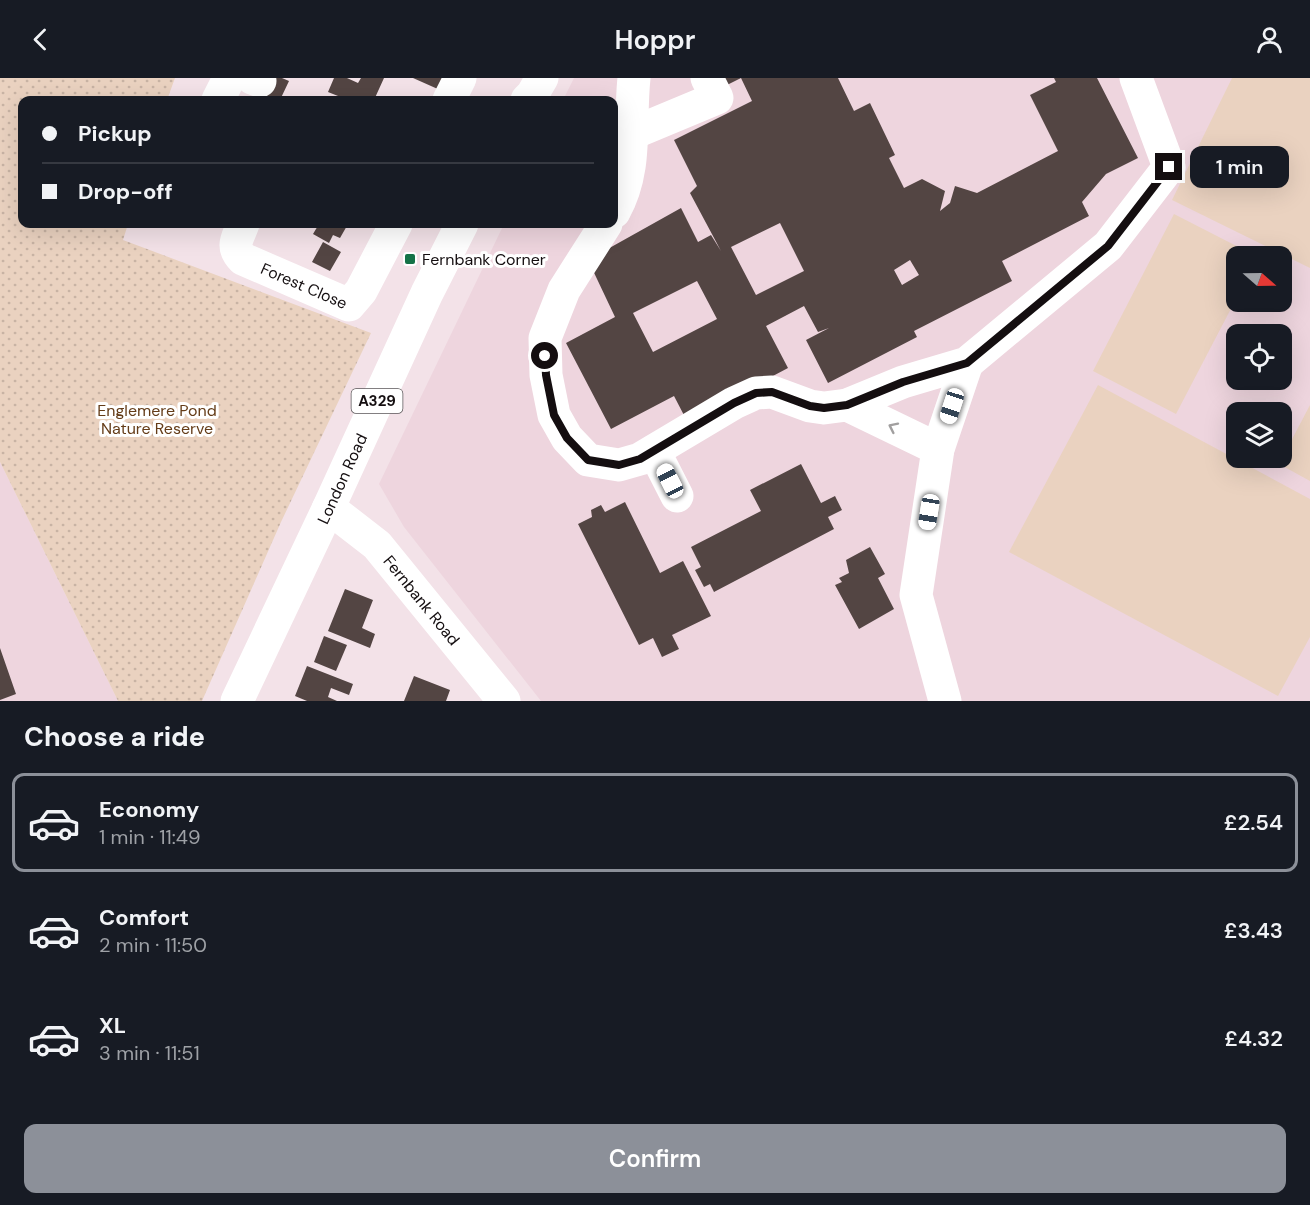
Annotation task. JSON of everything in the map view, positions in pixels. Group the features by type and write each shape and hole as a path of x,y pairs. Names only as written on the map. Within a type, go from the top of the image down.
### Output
{"main road":[{"path":"451,96 460,78"},
{"path":"526,96 532,78"},
{"path":"528,96 542,78"},
{"path":"618,205 629,170 633,133 634,78"},
{"path":"633,133 717,98 706,78"},
{"path":"603,228 564,290 545,338 546,375 554,415 567,438 588,460 619,465 640,459 734,403 756,393 772,392 810,406 824,408 847,405 903,382 967,363 1108,246 1169,167 1136,78"},
{"path":"224,96 247,79"},
{"name":"Forest Close","path":"241,228 235,245 236,252 243,259 311,277 349,304 361,291 394,228"},
{"name":"London Road","path":"237,701 427,293 460,228"},
{"path":"945,701 916,595 938,449 967,363"},
{"path":"847,405 938,449"},
{"path":"654,451 677,496"},
{"name":"Fernbank Road","path":"328,509 377,545 504,701"}],"shaded area":[{"path":"574,78 1310,78 1310,701 541,701 404,527 379,484 502,228 618,228 618,96 565,96"},
{"path":"0,462 118,701 0,701"}],"green space":[{"name":"Englemere Pond Nature Reserve","path":"0,78 175,78 168,96 18,96 18,228 127,228 123,240 371,333 281,522 202,701 118,701 0,462"},
{"path":"1232,78 1310,78 1310,268 1292,259 1292,246 1265,246 1172,200"},
{"path":"1174,214 1236,246 1226,246 1226,312 1229,312 1176,414 1093,371"},
{"path":"1098,385 1226,454 1226,468 1252,468 1310,499 1310,637 1278,696 1009,552"},
{"path":"1310,405 1310,481 1286,468 1292,468 1292,439"}],"building":[{"path":"266,78 282,78 289,81 282,96 259,96"},
{"path":"334,78 347,78 358,83 361,78 384,78 376,96 338,96 328,92"},
{"path":"413,78 456,78 449,94"},
{"path":"724,78 741,78 727,85"},
{"path":"741,78 838,78 854,111 870,103 895,155 889,158 904,188 922,179 945,191 940,211 950,203 955,186 977,193 1058,151 1030,95 1056,82 1054,78 1097,78 1138,158 1106,174 1082,202 1089,216 1002,261 1012,281 914,331 917,337 828,383 806,340 829,328 818,332 804,306 766,326 788,368 687,421 674,396 611,429 566,343 615,317 588,260 681,208 698,242 711,235 721,251 690,193 697,186 674,140 752,101","holes":["780,223 804,271 756,295 731,247","910,260 919,275 902,285 894,270","697,281 717,319 653,352 633,313"]},
{"path":"317,228 346,228 340,238 333,235 329,243 313,234"},
{"path":"323,242 341,252 330,271 312,262"},
{"path":"801,464 821,503 835,496 842,510 828,517 834,529 714,592 710,584 704,587 695,570 701,567 691,547 761,511 750,490"},
{"path":"625,502 660,573 683,561 711,616 672,635 679,649 662,657 653,638 639,645 578,524 592,517 591,510 601,505 605,512"},
{"path":"870,547 885,574 878,578 894,609 859,629 835,585 842,582 839,578 849,573 846,560"},
{"path":"345,589 373,600 362,628 375,634 370,648 328,631"},
{"path":"324,636 347,645 336,671 314,662"},
{"path":"0,648 16,694 0,700"},
{"path":"307,666 353,684 349,695 331,688 328,697 337,701 307,701 295,696"},
{"path":"414,676 450,690 446,701 404,701"}],"place":[{"name":"Fernbank Corner","path":"410,259"}],"route":[{"path":"545,356 546,375 554,415 567,438 588,460 619,465 640,459 734,403 756,393 772,392 810,406 824,408 847,405 903,382 967,363 1108,246 1169,167"}]}
